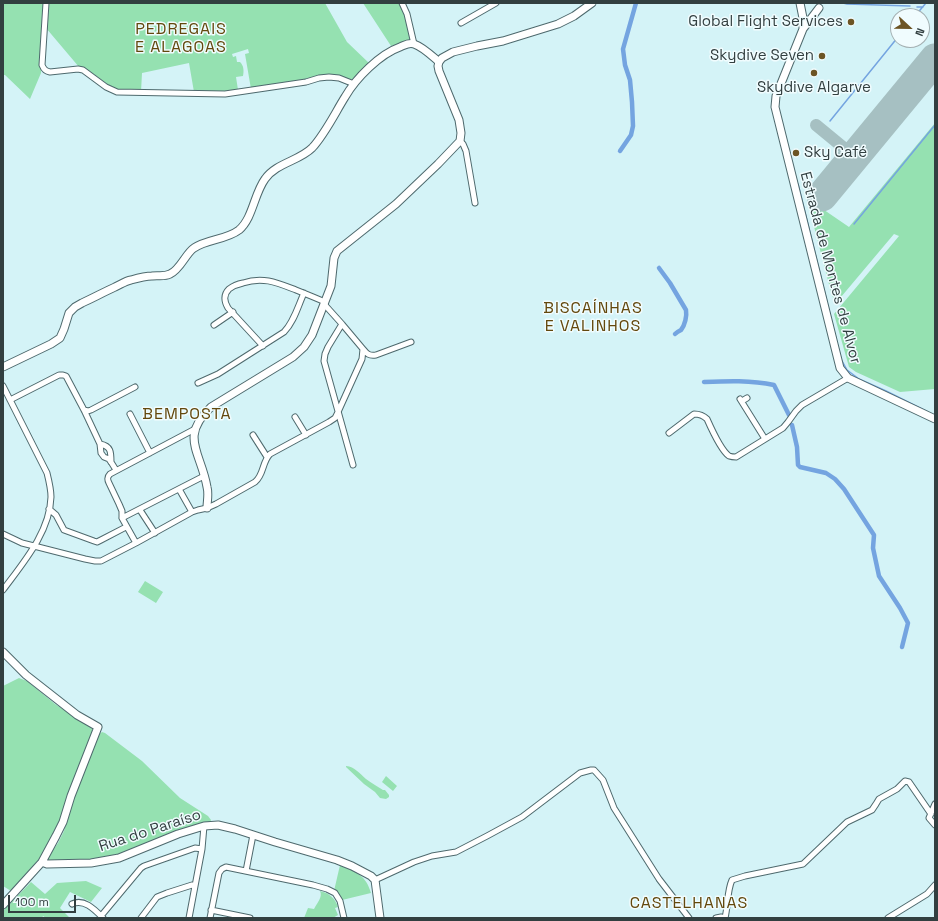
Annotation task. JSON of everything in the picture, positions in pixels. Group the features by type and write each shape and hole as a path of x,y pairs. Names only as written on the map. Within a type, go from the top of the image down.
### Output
{"street":[{"path":"46,3 43,68 50,72 78,69 83,70 106,87 117,92 225,94 329,77 339,78 354,84"},
{"path":"402,3 407,14 414,44"},
{"path":"461,23 496,3"},
{"path":"207,508 207,487 194,438 195,429 199,421 212,407 293,357 304,347 312,335 331,286 334,258 337,251 402,199 460,141 461,132 459,120 438,66 442,58 459,50 503,41 558,24 574,16 587,4"},
{"path":"803,7 815,10 820,5"},
{"path":"803,29 820,5"},
{"path":"803,7 808,16 814,14"},
{"name":"Estrada de Montes de Alvor","path":"803,7 803,29 776,96 775,107 840,368 848,378 935,418"},
{"path":"3,367 51,344 60,338 69,313 75,307 130,280 145,276 163,277 171,274 182,263 193,248 209,241 228,236 238,230 247,220 264,180 276,169 303,155 312,148 320,138 345,96 354,84 384,54 409,43 414,44 427,52 439,62"},
{"path":"460,141 466,151 475,203"},
{"path":"262,346 224,302 224,296 228,290 234,286 246,282 270,280 325,303 368,355 376,355 411,342"},
{"path":"198,383 218,374 284,332 288,328 304,293"},
{"path":"214,325 232,312"},
{"path":"342,324 328,347 324,361 353,465"},
{"path":"3,534 22,543 95,561 101,561 136,544 192,512 207,508 235,494 258,479 267,457 270,454 335,418 362,359 363,349"},
{"path":"10,400 59,375 66,376 100,444 101,452 104,457 109,459 116,470"},
{"path":"669,433 694,414 703,416 707,419 727,454 731,457 736,457 783,428 802,405 848,378"},
{"path":"3,386 47,473 51,497 50,509 34,546 3,590"},
{"path":"84,410 91,410 135,387"},
{"path":"747,398 741,400 764,439"},
{"path":"130,414 150,453"},
{"path":"295,417 306,435"},
{"path":"136,544 122,518 122,511 107,479 108,476 116,470 195,429"},
{"path":"253,435 267,457"},
{"path":"100,444 105,445 111,452 111,462"},
{"path":"122,518 204,476"},
{"path":"179,489 192,512"},
{"path":"50,509 56,515 64,530 97,542 126,527"},
{"path":"140,510 155,533"},
{"path":"3,652 26,675 77,715 98,727 71,796 63,822 42,862 3,905"},
{"path":"380,918 375,880 414,862 432,856 456,852 522,817 580,773 594,770 603,780 614,808 659,879 689,918"},
{"path":"716,918 725,918 732,880 804,864 847,822 872,810 879,799 896,789 905,781 909,782 931,814"},
{"path":"935,804 929,818 935,825"},
{"name":"Rua do Paraíso","path":"42,862 47,864 91,863 119,858 178,834 204,826 218,825 343,862 365,872 375,880"},
{"path":"189,918 202,849 204,826"},
{"path":"246,871 254,835"},
{"path":"72,904 86,904 102,917 139,870 144,866 195,848 202,849"},
{"path":"210,918 219,873 226,867 327,889 335,893 340,901 344,918"},
{"path":"140,918 158,897 195,885"},
{"path":"888,918 927,894 935,885"},
{"path":"211,910 250,918"}],"green space":[{"path":"3,3 45,3 41,73 30,99 5,75 3,75"},
{"path":"48,3 325,3 347,42 370,64 353,79 332,74 251,89 245,54 249,53 248,49 232,54 233,57 236,56 237,62 240,62 242,65 244,72 243,76 236,77 238,90 224,92 194,92 189,63 142,73 141,92 116,90 88,70 79,67 46,28"},
{"path":"363,3 399,3 403,9 410,39 409,41 391,46"},
{"path":"935,123 935,389 900,392 856,372 849,367 834,314 899,236 894,234 841,297 835,299 832,296 809,207 811,201 849,227"},
{"path":"145,581 163,592 156,603 138,592"},
{"path":"19,678 27,681 55,704 91,727 93,731 55,834 39,859 11,891 3,886 3,686"},
{"path":"102,732 142,761 180,798 208,816 211,820 210,823 122,853 81,860 50,861 48,859 50,854 64,831 92,748 98,735"},
{"path":"346,766 354,769 370,782 385,790 389,797 386,799 380,798"},
{"path":"386,776 397,786 393,791 382,782"},
{"path":"340,865 360,875 366,882 371,893 342,900 338,893 334,891"},
{"path":"86,881 102,888 91,902 70,892 60,908 70,918 46,918 43,916 42,918 3,918 3,911 31,882 45,894 57,883"},
{"path":"320,891 329,895 337,904 338,907 335,908 338,915 333,918 304,918 308,908 314,909 321,896"}],"waterway":[{"path":"620,151 631,135 633,126 630,80 625,65 623,49 636,3"},
{"path":"843,3 910,6"},
{"path":"922,8 926,3"},
{"path":"917,7 923,7"},
{"path":"830,121 890,47"},
{"path":"854,224 935,125"},
{"path":"798,184 841,359 847,370 859,379 928,412"},
{"path":"659,268 686,310 684,326 675,334"},
{"path":"704,382 730,381 774,385 789,415"},
{"path":"792,425 797,447 798,465 800,467 826,473 835,479 844,489 874,535 873,548 879,576 908,623 902,647"}],"taxiway":[{"path":"816,125 850,153 852,157 851,161"}],"runway":[{"path":"822,196 935,59"}],"place":[{"name":"Global Flight Services","path":"851,22"},
{"name":"Skydive Seven","path":"822,56"},
{"name":"Skydive Algarve","path":"814,73"},
{"name":"Sky Café","path":"796,153"}],"district":[{"name":"PEDREGAIS E ALAGOAS","path":"181,39"},
{"name":"BISCAÍNHAS E VALINHOS","path":"593,318"},
{"name":"BEMPOSTA","path":"187,415"},
{"name":"CASTELHANAS","path":"689,904"}]}
